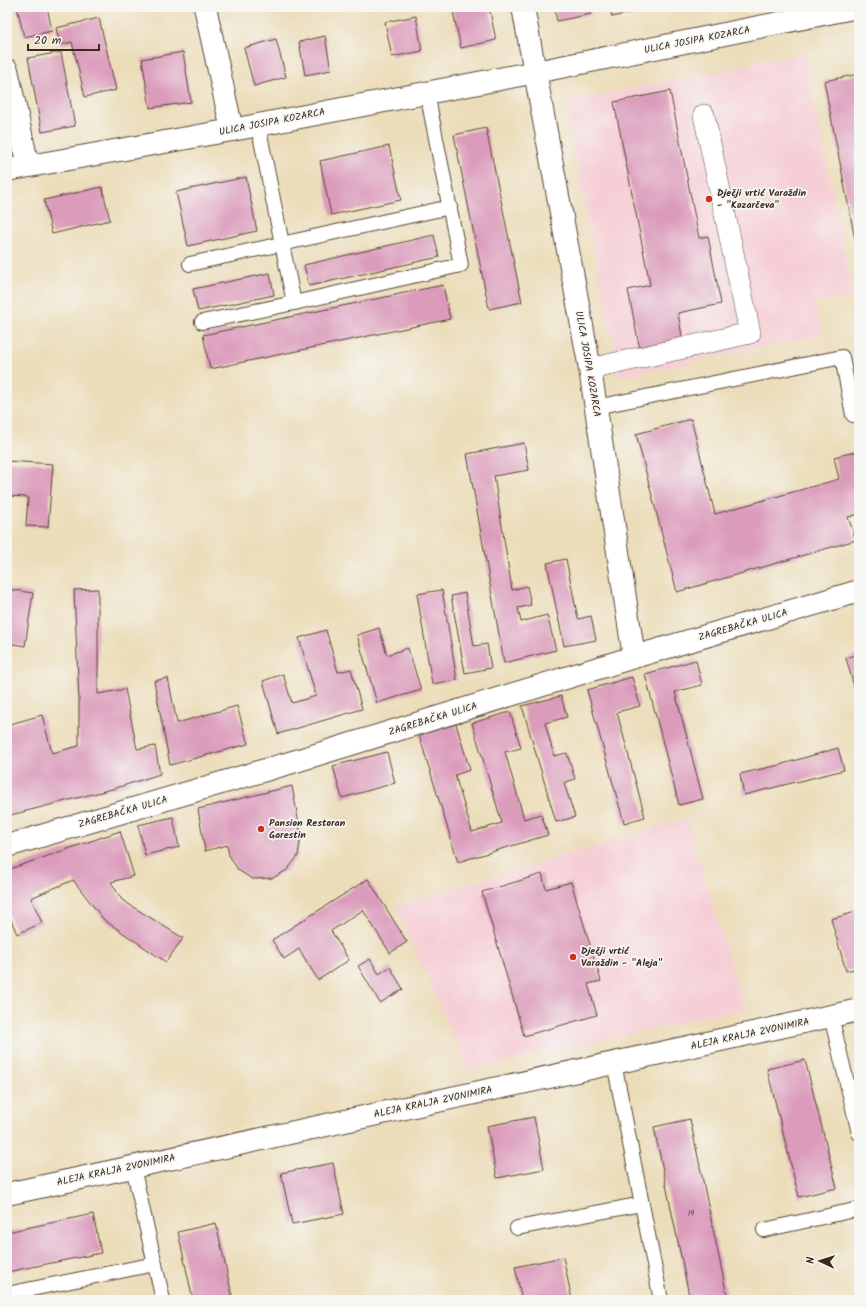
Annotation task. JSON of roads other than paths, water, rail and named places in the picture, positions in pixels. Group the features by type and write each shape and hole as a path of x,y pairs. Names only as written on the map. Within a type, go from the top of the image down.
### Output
{"street":[{"path":"205,7 232,130"},
{"name":"ULICA JOSIPA KOZARCA","path":"523,7 590,369 634,656"},
{"name":"ULICA JOSIPA KOZARCA","path":"7,170 232,130 427,93 536,72 828,10 858,7"},
{"path":"7,70 28,166"},
{"path":"590,369 750,334 704,115"},
{"name":"ZAGREBAČKA ULICA","path":"7,846 296,761 634,656 859,591"},
{"name":"ALEJA KRALJA ZVONIMIRA","path":"7,1194 859,1010"}],"lane":[{"path":"202,322 294,303 461,265 427,93"},
{"path":"258,125 294,303"},
{"path":"190,264 450,207"},
{"path":"596,407 842,357 853,415 859,414"},
{"path":"831,1016 859,1133"},
{"path":"614,1063 661,1300"},
{"path":"133,1167 163,1300"},
{"path":"517,1228 642,1204"},
{"path":"764,1230 859,1209"},
{"path":"7,1294 155,1264"}],"place":[{"name":"Dječji vrtić Varaždin - \"Kozarčeva\"","path":"709,199"},
{"name":"Pansion Restoran Garestin","path":"261,829"},
{"name":"Dječji vrtić Varaždin - \"Aleja\"","path":"573,957"}]}
